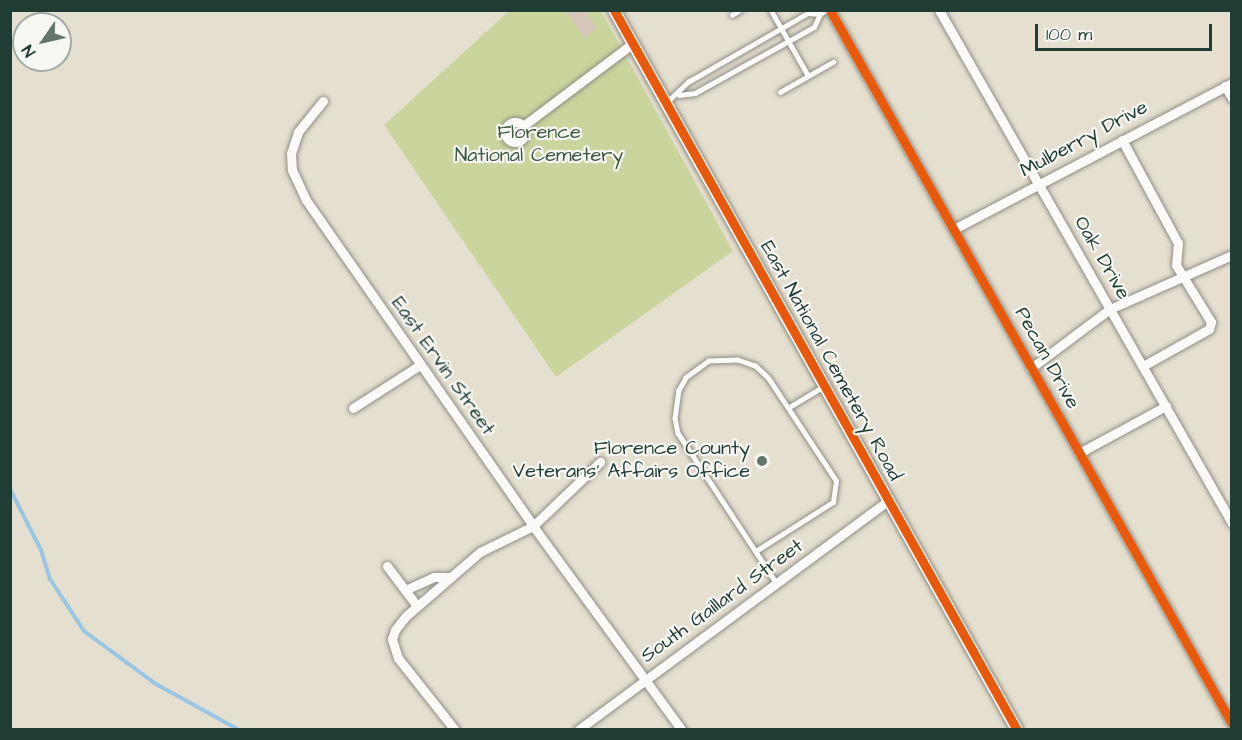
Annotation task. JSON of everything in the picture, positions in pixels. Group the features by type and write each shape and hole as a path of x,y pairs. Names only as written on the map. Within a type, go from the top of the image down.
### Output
{"street":[{"name":"East National Cemetery Road","path":"614,10 1017,729"},
{"name":"Pecan Drive","path":"828,10 954,229 1232,724"},
{"name":"Oak Drive","path":"939,10 1232,523"},
{"path":"524,126 632,44"},
{"path":"1228,85 1232,98"},
{"name":"Mulberry Drive","path":"954,229 1228,85"},
{"name":"East Ervin Street","path":"322,101 293,143 291,163 306,200 533,526 682,729"},
{"path":"1122,140 1178,243 1176,265 1211,322 1209,329 1143,366"},
{"path":"1031,368 1110,309 1232,255"},
{"path":"353,408 420,364"},
{"path":"1079,453 1166,406"},
{"path":"456,729 393,648 396,630 417,606 480,552 533,526 600,462"},
{"name":"South Gaillard Street","path":"578,729 888,501"},
{"path":"387,566 417,606"},
{"path":"405,590 434,577 451,577"}],"lane":[{"path":"732,15 740,10"},
{"path":"771,10 808,75"},
{"path":"679,95 688,82 781,28 808,13 820,14 828,10"},
{"path":"665,103 679,95 695,93 814,27 820,14"},
{"path":"780,92 833,62"},
{"path":"756,551 824,509 837,493 836,481 788,408 756,366 731,359 709,361 686,378 675,401 678,433 777,584"},
{"path":"788,408 824,386"}],"green space":[{"name":"Florence National Cemetery","path":"509,11 601,11 733,251 556,377 384,125"}],"building":[{"path":"565,10 584,10 597,28 585,38"}],"waterway":[{"path":"10,489 41,550 50,579 84,631 156,684 239,730"}],"cycle path":[{"path":"614,10 1017,730"},
{"path":"830,10 1232,724"}],"place":[{"name":"Florence County Veterans' Affairs Office","path":"762,461"}]}
